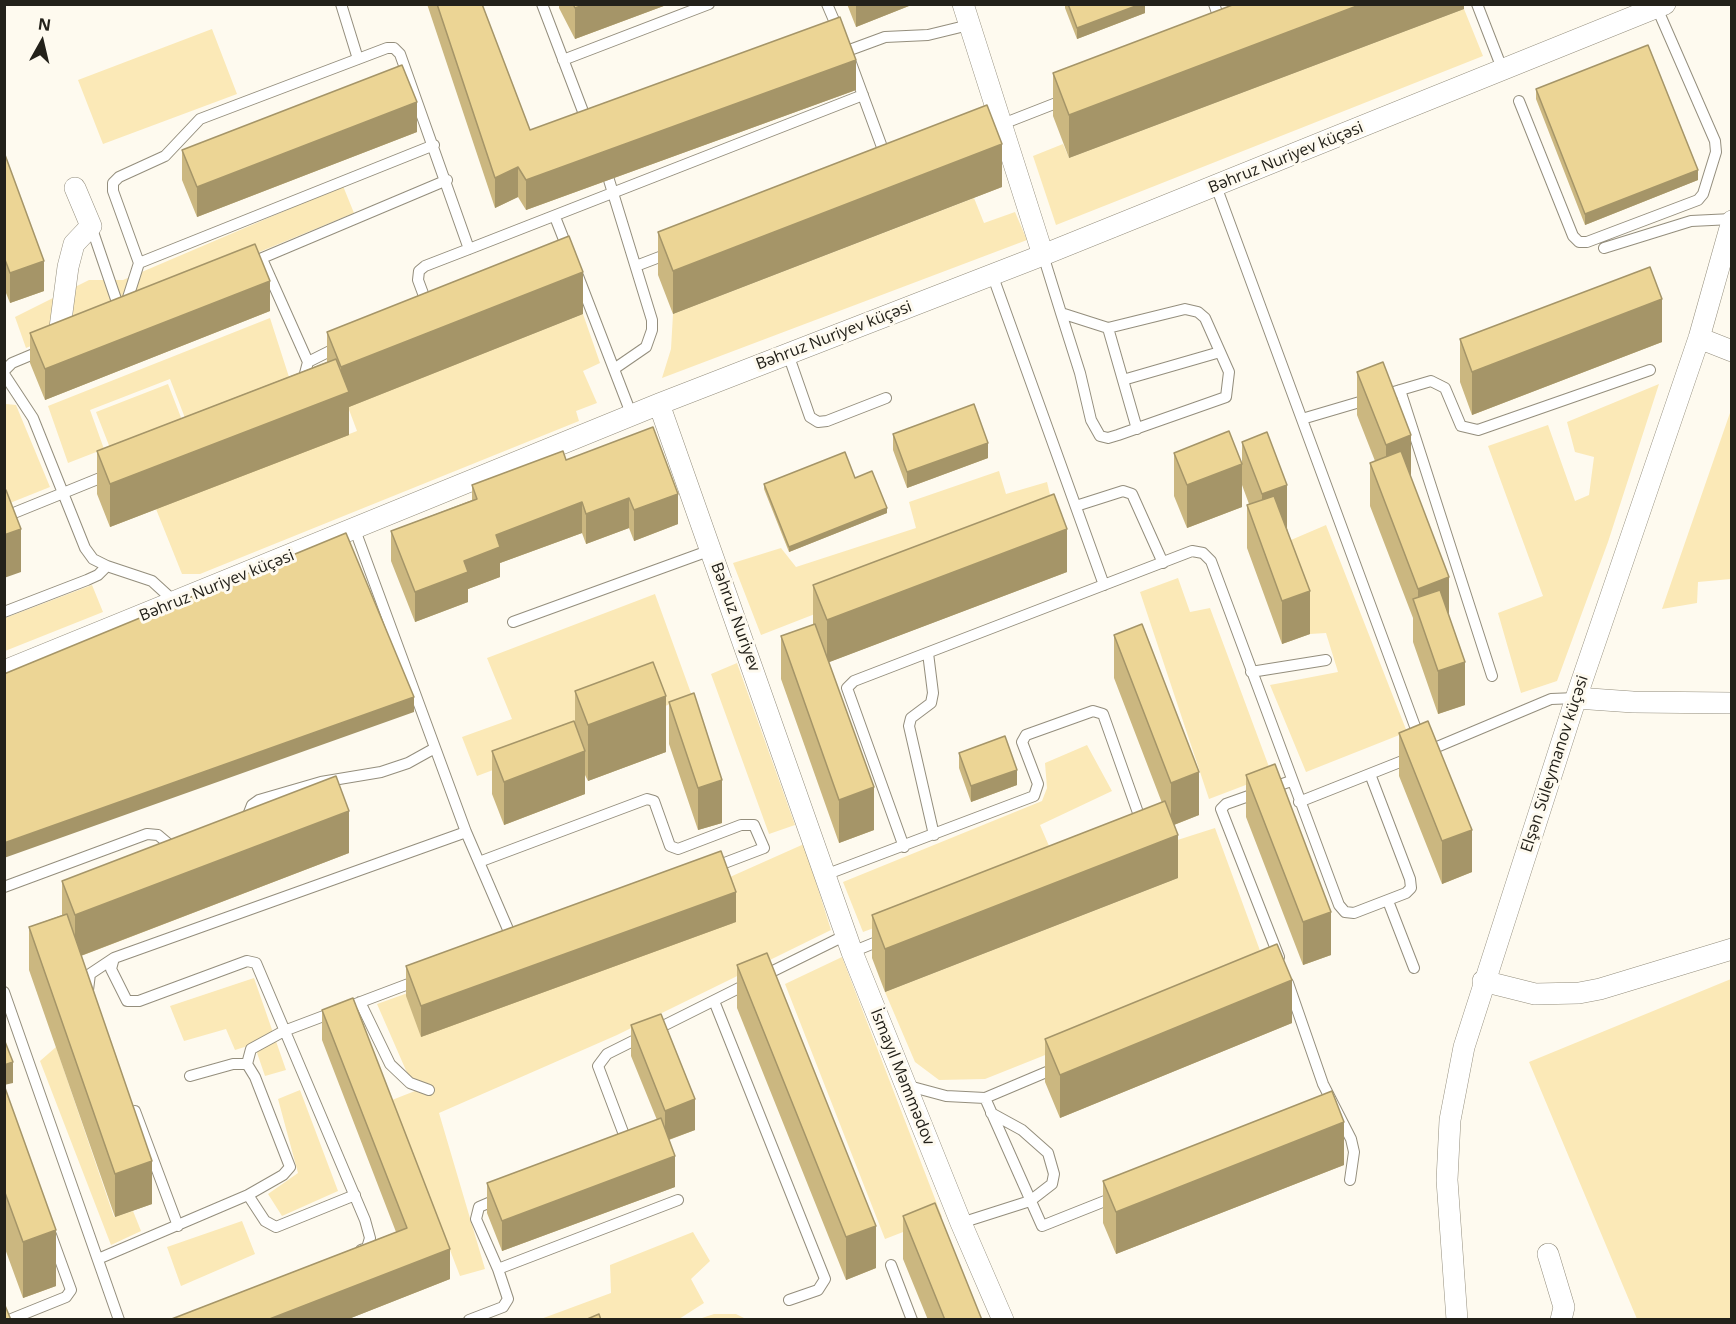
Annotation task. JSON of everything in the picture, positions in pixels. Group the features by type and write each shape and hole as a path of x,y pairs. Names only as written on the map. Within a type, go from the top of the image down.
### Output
{"street":[{"path":"963,4 995,127 1043,255"},
{"name":"Bəhruz Nuriyev küçəsi","path":"4,670 355,530 659,405 1503,72 1661,6"},
{"path":"64,341 68,267 74,244 91,226 75,188"},
{"name":"Elşən Süleymanov küçəsi","path":"1457,1320 1447,1209 1450,1120 1464,1047 1483,981 1576,698 1699,338 1731,220"},
{"path":"1699,338 1731,351"},
{"name":"Bəhruz Nuriyev","path":"659,405 811,830"},
{"path":"1576,698 1633,702 1731,703"},
{"name":"İsmayıl Məmmədov","path":"811,830 849,943 905,1085 1003,1320"},
{"path":"1483,981 1535,994 1579,993 1600,990 1731,949"},
{"path":"1548,1254 1564,1307 1562,1320"}],"lane":[{"path":"341,4 358,60"},
{"path":"542,4 593,137"},
{"path":"563,60 709,4"},
{"path":"827,4 890,167"},
{"path":"1214,4 1227,38"},
{"path":"1477,4 1503,72"},
{"path":"1520,101 1573,236 1579,242 1587,242 1698,200 1703,194 1716,152 1715,141 1661,6"},
{"path":"847,51 885,37 928,35 969,25"},
{"path":"91,226 122,316 138,263 113,191 113,183 119,177 165,156 200,119 387,48 394,48 400,54 470,249"},
{"path":"429,310 418,280 419,271 425,266 615,194 863,95"},
{"path":"995,127 1076,96"},
{"path":"138,263 434,145"},
{"path":"879,172 901,163"},
{"path":"241,267 447,180"},
{"path":"609,180 636,266 652,330 646,347 614,369"},
{"path":"1216,186 1425,752"},
{"path":"1687,204 1691,221"},
{"path":"555,217 564,255 632,416"},
{"path":"1604,248 1691,221 1731,220"},
{"path":"636,266 680,249"},
{"path":"1043,255 1092,420 1100,436 1108,438 1226,397 1229,372 1205,318 1190,309 1108,328 1061,313"},
{"path":"262,259 308,362 300,393"},
{"path":"992,274 1104,585"},
{"path":"1108,328 1137,429"},
{"path":"64,341 12,363 4,373 33,418 85,549 93,559 107,566 152,581 176,602"},
{"path":"308,362 348,343"},
{"path":"1123,380 1220,352"},
{"path":"788,354 810,417 818,422 827,421 886,398"},
{"path":"1302,419 1431,381 1440,383 1445,388 1461,426 1478,430 1650,370"},
{"path":"1400,390 1492,676"},
{"path":"4,517 118,471"},
{"path":"1076,506 1123,492 1132,494 1163,563"},
{"path":"355,530 509,946 525,940"},
{"path":"513,622 711,550"},
{"path":"904,847 847,688 854,681 1192,551 1203,554 1211,561 1291,781 1339,905 1345,912 1354,913 1388,901 1406,893 1411,888 1410,879 1370,774"},
{"path":"4,612 87,580 107,566"},
{"path":"928,653 933,693 931,703 911,717 909,726 934,835"},
{"path":"1251,672 1326,660"},
{"path":"1299,801 1425,752 1551,699 1576,698"},
{"path":"825,875 1034,796 1038,784 1022,742 1026,735 1093,711 1103,714 1137,809 1143,830 1138,836"},
{"path":"236,836 242,831 252,805 260,800 321,782 381,772 408,764 435,748"},
{"path":"1291,781 1226,804 1221,809 1272,937 1323,1084 1354,1152 1350,1180"},
{"path":"479,862 647,799 654,801 670,846 678,849 741,825 754,825 764,848 699,873"},
{"path":"91,997 87,986 90,974 114,958 466,832"},
{"path":"4,887 147,834 158,834 183,853 193,850"},
{"path":"1388,901 1414,968"},
{"path":"612,1154 624,1149 627,1140 598,1066 607,1054 714,1001 849,943 896,934"},
{"path":"114,958 111,969 127,1002 139,1001 247,961 256,963 355,1195 370,1238 367,1248 346,1256"},
{"path":"98,1260 248,1195 283,1175 290,1167 255,1077 247,1064 251,1049 284,1031 426,977"},
{"path":"4,992 118,1320"},
{"path":"714,1001 825,1279 818,1290 789,1300"},
{"path":"360,1002 390,1064 410,1083 429,1090"},
{"path":"905,1085 946,1096 985,1098 1070,1062"},
{"path":"190,1076 233,1064 247,1064"},
{"path":"129,1097 178,1226"},
{"path":"985,1098 1042,1226 1126,1192"},
{"path":"1322,1109 1333,1105"},
{"path":"961,1222 1030,1201 1052,1184 1054,1174 1048,1153 1022,1130 991,1113"},
{"path":"469,1320 503,1307 508,1299 498,1269 476,1219 479,1206 513,1193"},
{"path":"248,1195 265,1221 276,1227 355,1195"},
{"path":"498,1269 678,1200"},
{"path":"9,1320 66,1297 71,1290 48,1228"},
{"path":"891,1265 912,1320"}],"shaded area":[{"path":"1464,9 1483,56 1056,225 1033,156 1063,144 1069,158"},
{"path":"212,29 237,94 103,144 78,80"},
{"path":"343,186 354,213 26,348 15,317 89,280 123,280"},
{"path":"974,198 984,223 1015,212 1027,240 662,378 671,349 673,314"},
{"path":"583,314 600,363 583,371 597,403 576,411 579,421 200,574 182,574 156,509 357,431 348,407"},
{"path":"270,318 289,377 185,418 170,379 90,410 104,449 68,463 48,406"},
{"path":"168,384 182,420 110,448 96,412"},
{"path":"1659,384 1608,542 1557,681 1521,693 1498,613 1543,596 1488,446 1548,425 1575,501 1589,495 1594,457 1575,452 1567,422"},
{"path":"6,404 16,405 50,487 5,505"},
{"path":"1731,410 1731,579 1698,582 1697,603 1662,609"},
{"path":"999,471 1006,494 1047,482 1056,520 761,635 733,563 781,548 796,567 916,528 909,502"},
{"path":"1326,525 1407,732 1306,772 1270,685 1338,672 1326,633 1310,634 1277,546"},
{"path":"1178,578 1190,612 1210,608 1272,775 1209,799 1140,592"},
{"path":"92,585 103,612 5,651 5,618"},
{"path":"655,594 692,696 477,776 462,737 512,719 487,658"},
{"path":"737,663 795,825 769,834 711,674"},
{"path":"1087,745 1112,791 1040,825 1055,860 863,932 843,882 1042,801 1047,788 1045,763"},
{"path":"1215,828 1266,967 985,1079 939,1080 915,1062 885,992 1178,878 1165,844"},
{"path":"804,844 831,930 617,1035 439,1113 485,1269 460,1276 392,1100 415,1091 377,1004 721,881"},
{"path":"842,957 942,1217 885,1239 785,984"},
{"path":"254,978 286,1070 265,1076 254,1044 235,1050 226,1029 184,1041 170,1006"},
{"path":"1731,979 1731,1319 1637,1319 1529,1062"},
{"path":"56,1047 114,1217 133,1211 141,1231 111,1245 40,1061"},
{"path":"300,1090 338,1191 282,1216 268,1194 298,1173 278,1099"},
{"path":"242,1221 255,1254 181,1286 167,1247"},
{"path":"693,1232 710,1261 691,1279 704,1303 679,1319 538,1320 611,1293 610,1265"},
{"path":"714,1314 736,1314 746,1319 699,1319"}],"building":[{"path":"437,4 482,4 530,130 840,17 856,60 526,180 518,167 495,178"},
{"path":"573,4 586,4 575,8"},
{"path":"1068,4 1141,4 1077,28"},
{"path":"1235,4 1362,4 1069,115 1053,73"},
{"path":"1648,45 1698,170 1585,214 1536,89"},
{"path":"402,65 417,102 197,187 182,150"},
{"path":"987,105 1002,144 673,271 658,232"},
{"path":"4,152 44,261 10,273 4,257"},
{"path":"569,236 583,272 341,367 327,332"},
{"path":"255,244 270,281 45,369 30,333"},
{"path":"1650,267 1662,299 1472,372 1460,339"},
{"path":"336,359 349,392 110,484 97,451"},
{"path":"1383,362 1411,435 1386,445 1357,372"},
{"path":"974,404 988,443 907,472 893,434"},
{"path":"653,427 678,494 634,510 629,498 586,514 582,502 496,535 500,547 464,561 468,572 415,592 391,531 477,499 472,485 563,451 566,460"},
{"path":"1229,431 1242,464 1187,485 1174,453"},
{"path":"1267,432 1287,485 1262,494 1242,442"},
{"path":"1401,451 1449,577 1418,589 1370,463"},
{"path":"845,452 855,478 872,471 887,508 789,547 764,484"},
{"path":"6,490 21,529 4,535 4,491"},
{"path":"1054,494 1067,529 827,620 813,585"},
{"path":"1274,496 1310,591 1282,601 1247,505"},
{"path":"346,533 414,697 4,843 4,674"},
{"path":"1440,590 1465,662 1438,671 1413,599"},
{"path":"815,624 874,787 839,800 781,636"},
{"path":"1142,624 1199,772 1171,783 1114,635"},
{"path":"653,662 666,696 588,725 575,691"},
{"path":"694,693 722,780 698,788 669,702"},
{"path":"574,721 585,751 504,782 492,751"},
{"path":"1428,721 1472,830 1442,841 1399,733"},
{"path":"1005,736 1017,770 971,786 959,753"},
{"path":"1275,764 1331,912 1303,922 1246,775"},
{"path":"336,776 349,811 75,915 62,881"},
{"path":"1165,801 1178,835 885,949 872,915"},
{"path":"721,851 736,892 421,1006 406,966"},
{"path":"67,914 152,1161 115,1174 29,927"},
{"path":"1277,944 1292,980 1060,1075 1045,1039"},
{"path":"767,953 876,1226 846,1237 737,965"},
{"path":"353,998 450,1249 267,1320 169,1320 407,1228 322,1010"},
{"path":"661,1014 695,1099 665,1111 631,1025"},
{"path":"4,1039 13,1062 4,1065"},
{"path":"4,1085 56,1230 23,1242 4,1190"},
{"path":"1332,1091 1344,1122 1116,1212 1103,1181"},
{"path":"661,1118 675,1156 502,1221 487,1183"},
{"path":"935,1203 982,1320 945,1320 903,1216"},
{"path":"4,1303 11,1320 4,1320"},
{"path":"599,1314 601,1320 585,1320"}]}
